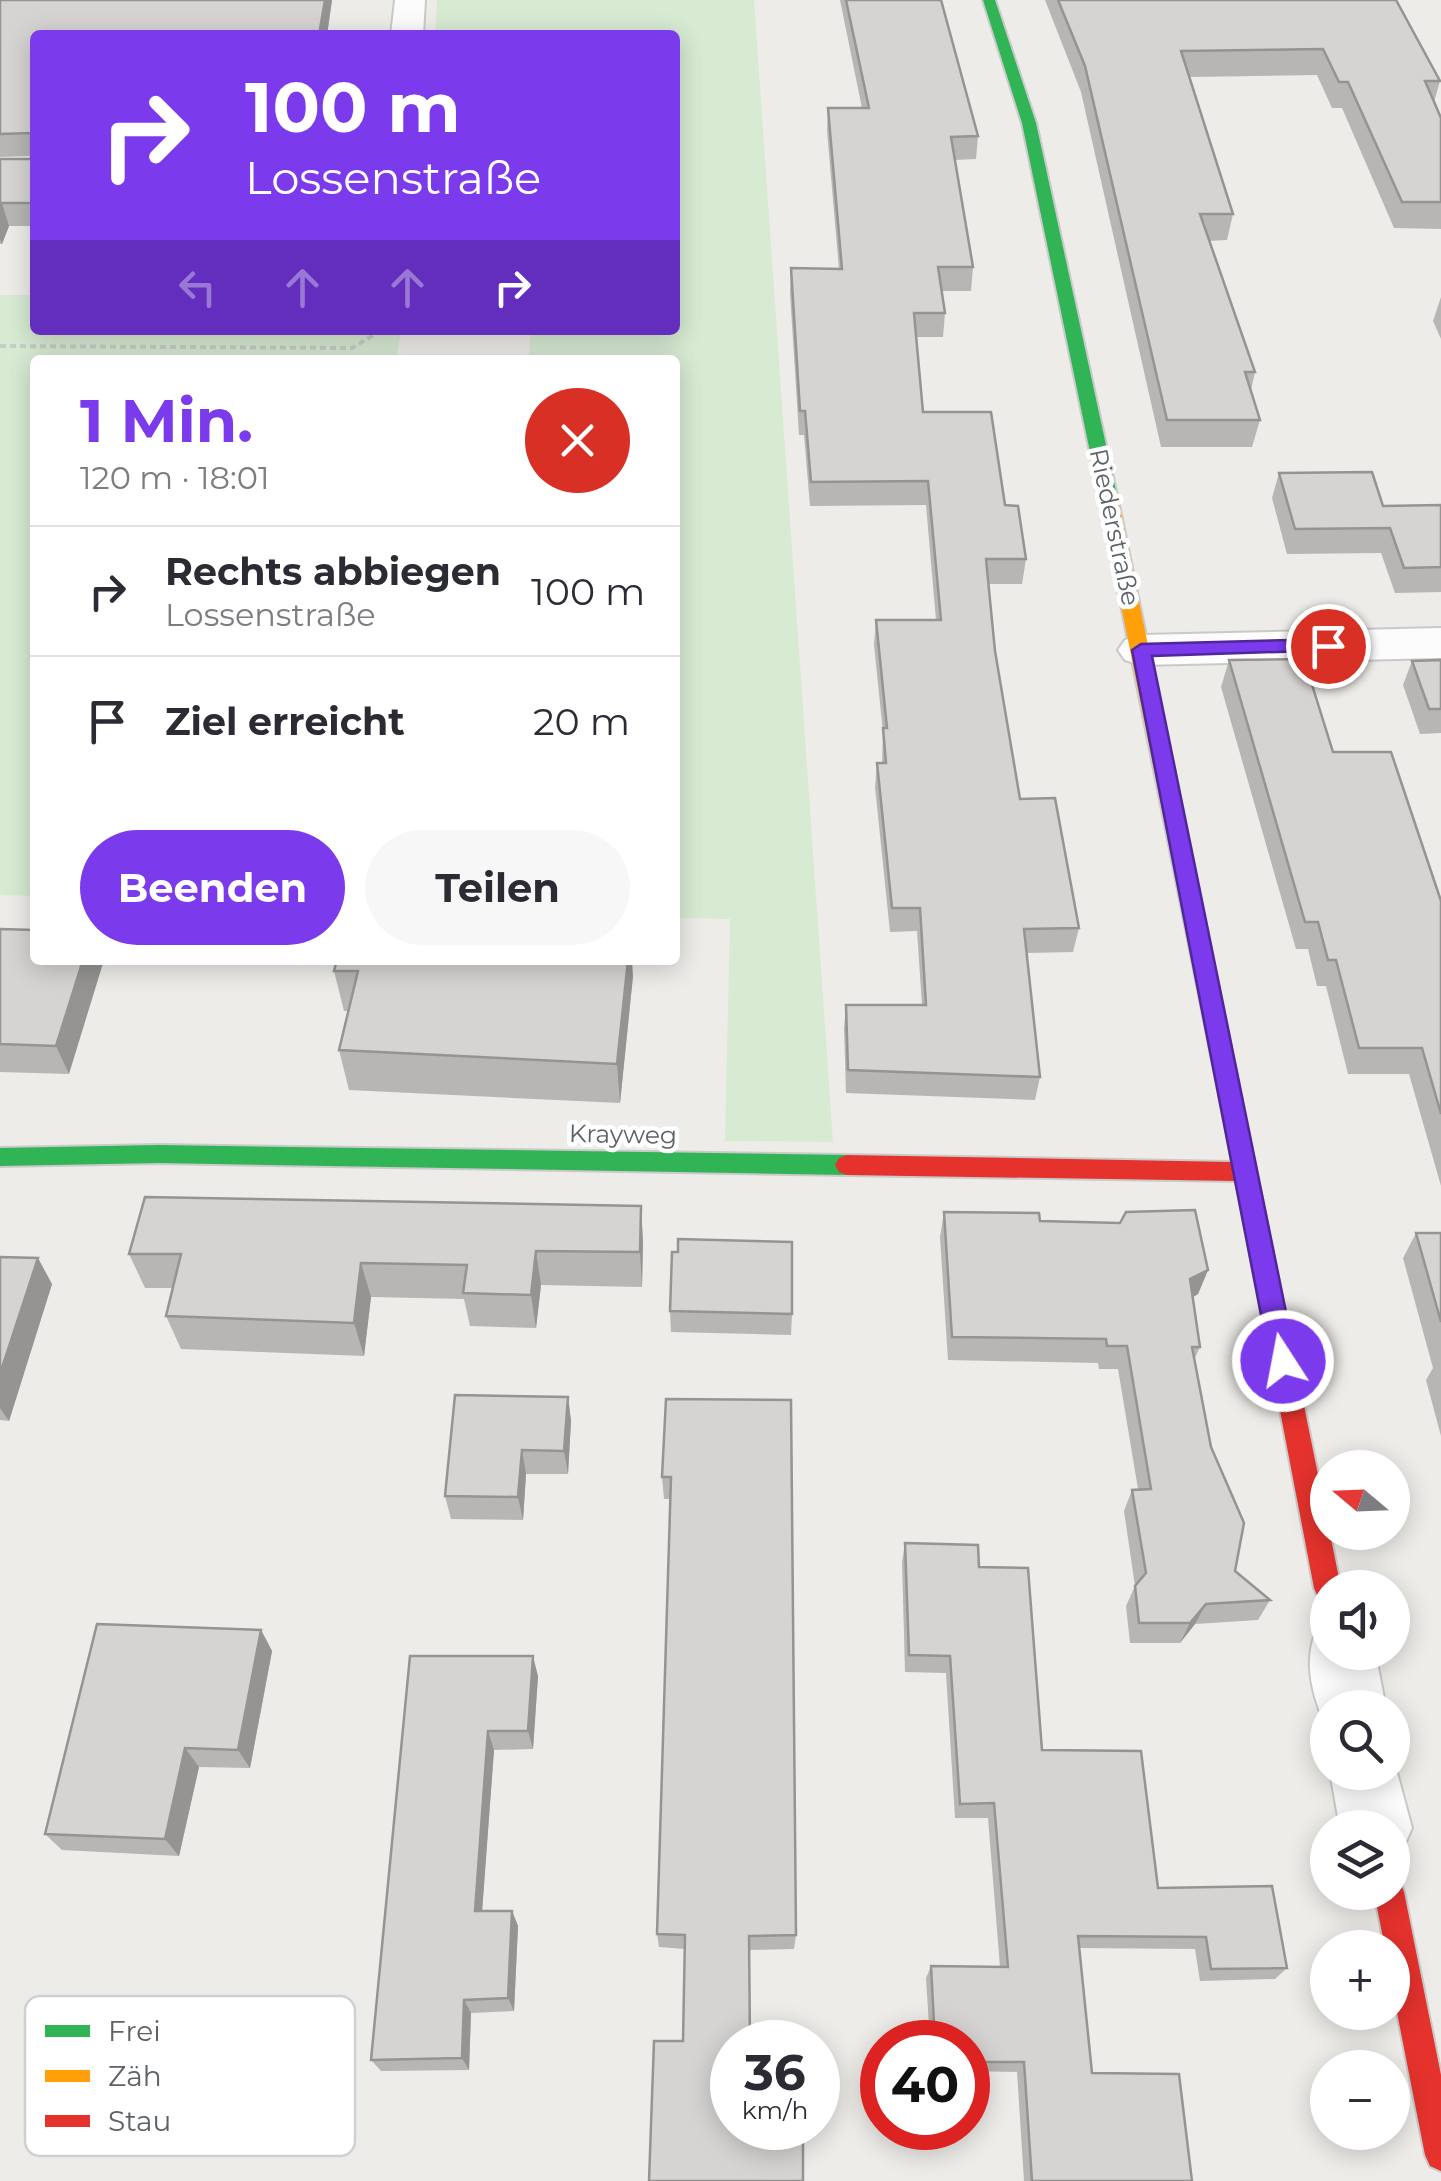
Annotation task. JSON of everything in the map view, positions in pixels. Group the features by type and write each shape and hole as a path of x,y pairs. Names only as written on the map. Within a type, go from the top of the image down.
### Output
{"street":[{"path":"407,30 410,0"},
{"name":"Riederstraße","path":"989,0 1029,123 1141,650 1324,1570"},
{"path":"1141,650 1441,643"},
{"name":"Krayweg","path":"0,1158 159,1154 1245,1172"},
{"path":"1393,1910 1441,2156"}],"path":[{"path":"0,346 352,348 374,335"}],"green space":[{"path":"437,0 754,0 833,1142 725,1141 730,919 680,918 680,355 529,355 530,335 680,335 680,30 435,30"},
{"path":"0,295 30,295 30,335 400,335 397,355 30,355 30,896 0,895"}],"building":[{"path":"0,0 325,0 320,30 30,30 30,133 0,134"},
{"path":"846,0 941,0 978,136 951,137 973,267 938,267 945,313 914,313 923,412 991,412 1005,505 1018,506 1026,559 986,559 995,651 1020,799 1055,798 1079,928 1024,929 1040,1077 848,1070 846,1005 926,1005 920,908 892,908 877,763 886,763 883,728 887,728 876,620 941,620 928,481 811,482 805,411 800,411 791,268 842,269 828,108 869,108"},
{"path":"1058,0 1396,0 1440,81 1425,81 1441,118 1441,202 1402,202 1348,82 1339,82 1323,49 1181,51 1233,214 1200,214 1255,372 1245,372 1260,420 1167,420 1085,66"},
{"path":"0,159 30,159 30,203 2,203 0,208"},
{"path":"1372,472 1383,506 1441,505 1441,567 1404,568 1390,528 1295,529 1279,473"},
{"path":"1304,659 1333,752 1391,752 1441,901 1441,1114 1422,1048 1359,1048 1336,960 1328,960 1318,922 1305,922 1229,660"},
{"path":"1441,660 1441,709 1429,709 1412,661"},
{"path":"0,929 30,930 30,965 81,965 56,1046 0,1044"},
{"path":"336,965 627,965 617,1064 339,1050 358,971 334,971"},
{"path":"145,1197 641,1206 640,1252 536,1251 531,1295 463,1293 467,1265 361,1263 354,1323 166,1316 181,1254 129,1254"},
{"path":"1195,1210 1208,1270 1190,1279 1200,1347 1192,1347 1211,1447 1244,1523 1235,1571 1270,1600 1206,1604 1190,1623 1139,1623 1135,1586 1146,1573 1132,1490 1151,1489 1127,1346 1107,1346 1106,1339 952,1337 944,1212 1039,1213 1040,1221 1120,1223 1126,1212"},
{"path":"1416,1233 1441,1233 1441,1322"},
{"path":"678,1239 792,1242 792,1314 670,1311 672,1252 678,1252"},
{"path":"0,1257 38,1258 0,1374"},
{"path":"455,1395 568,1397 564,1451 522,1450 518,1497 445,1496"},
{"path":"666,1399 791,1400 796,1935 749,1936 750,2020 710,2020 710,2150 803,2150 803,2181 649,2181 654,2041 683,2041 685,1935 657,1934 671,1477 662,1477"},
{"path":"905,1543 978,1545 979,1567 1028,1568 1042,1750 1141,1751 1158,1888 1272,1886 1287,1968 1211,1969 1206,1937 1078,1936 1092,2073 1179,2074 1192,2181 1032,2181 1024,2062 990,2062 990,2020 934,2020 931,1966 1008,1967 994,1803 960,1804 950,1656 909,1655"},
{"path":"97,1624 261,1630 238,1750 185,1748 165,1839 45,1834"},
{"path":"410,1656 533,1656 528,1731 488,1731 475,1911 512,1911 508,1998 464,2000 462,2058 371,2060"}],"traffic: fast":[{"path":"989,0 1029,123 1110,505"},
{"path":"0,1157 159,1154 847,1165"}],"traffic: slow":[{"path":"1110,505 1236,1125"}],"traffic: jam":[{"path":"1236,1125 1324,1570"},
{"path":"847,1165 1245,1172"},
{"path":"1393,1910 1441,2155"}],"route":[{"path":"1283,1361 1141,650 1328,646"}]}
